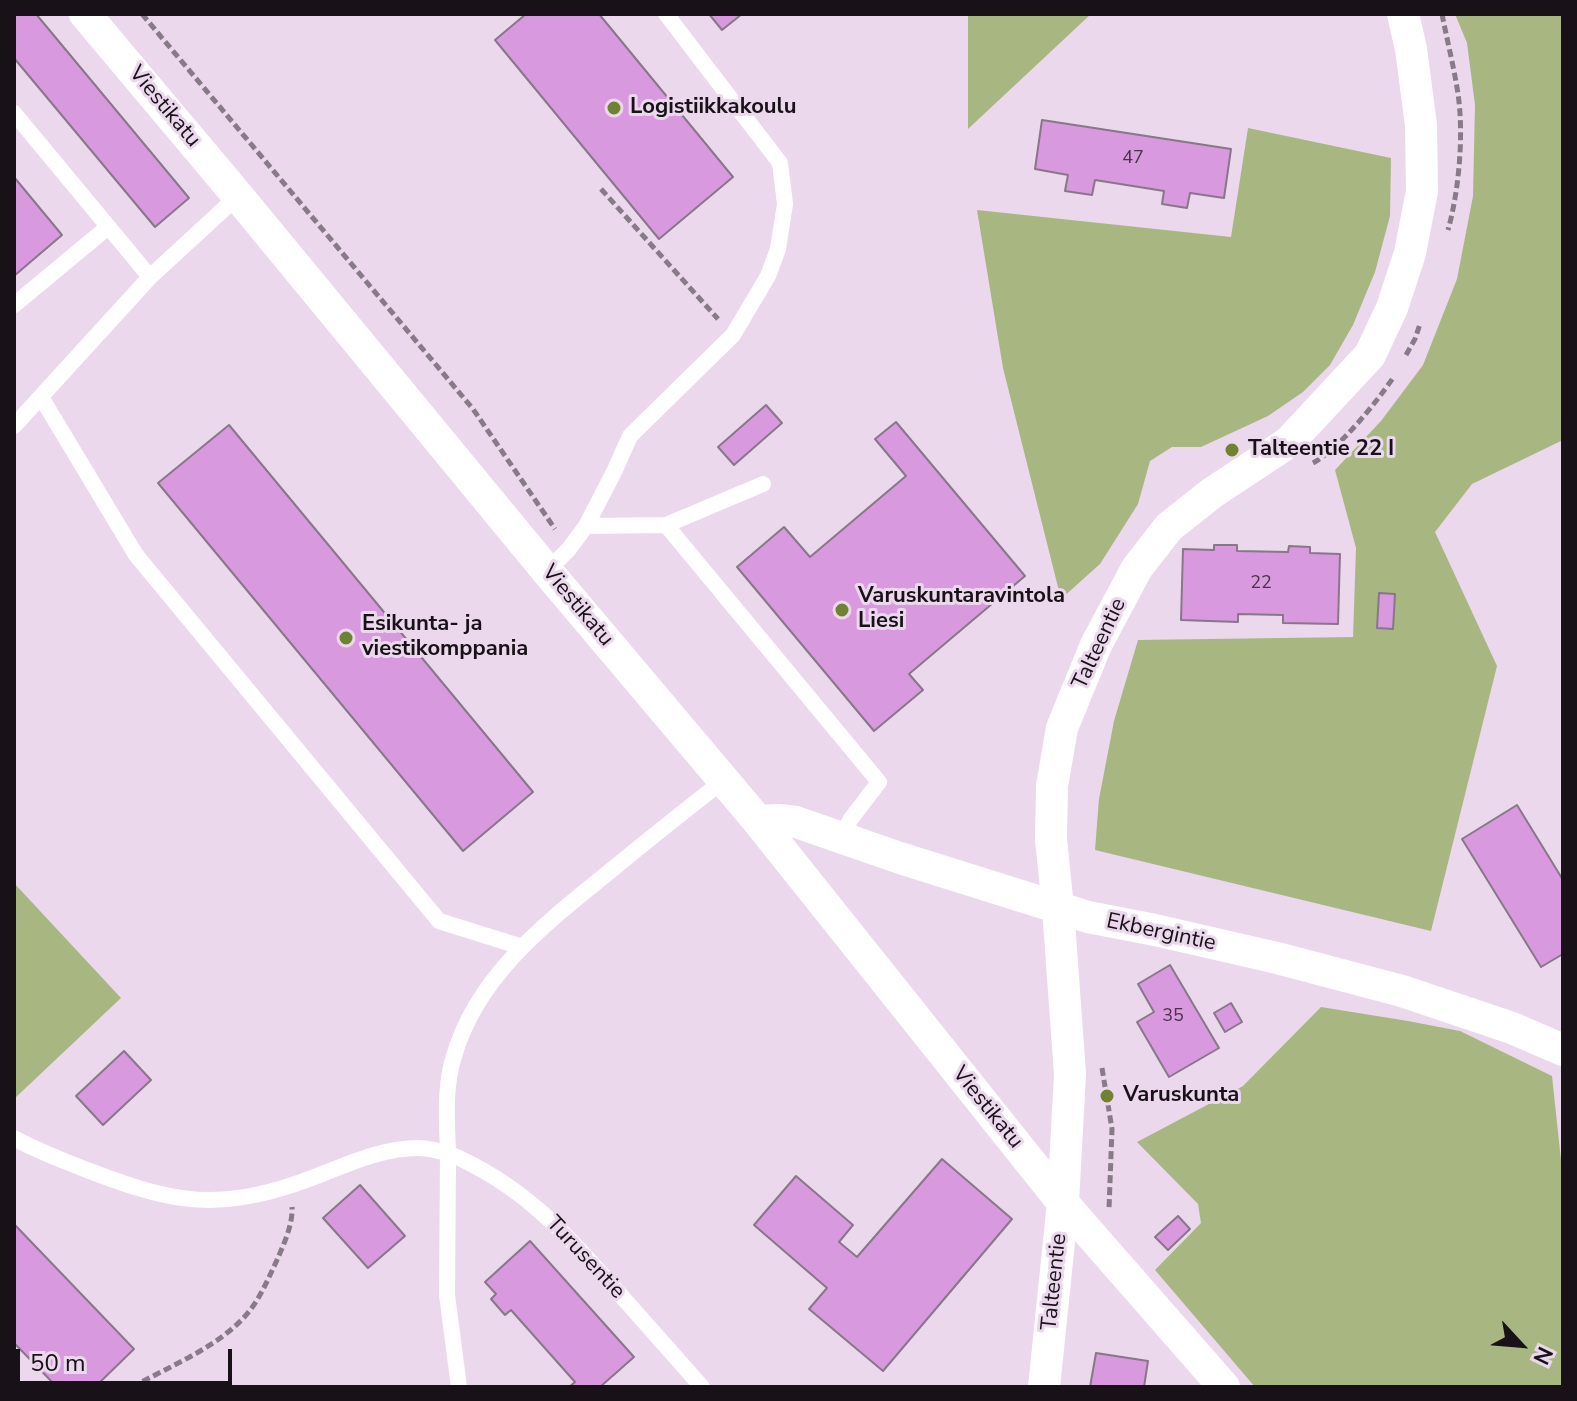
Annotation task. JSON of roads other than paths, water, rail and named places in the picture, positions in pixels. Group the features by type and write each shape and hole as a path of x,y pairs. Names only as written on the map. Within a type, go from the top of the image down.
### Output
{"street":[{"name":"Viestikatu","path":"85,14 758,821 1063,1203 1224,1387"},
{"name":"Talteentie","path":"1044,1387 1063,1203 1070,1074 1051,839 1052,786 1062,728 1096,645 1137,568 1169,527 1212,493 1289,442 1370,355 1392,308 1410,253 1422,191 1421,125 1403,14"},
{"name":"Ekbergintie","path":"758,821 796,822 1088,917 1231,947 1402,991 1512,1028 1563,1050"}],"lane":[{"path":"547,571 586,526 630,436 733,335 768,276 778,249 785,204 780,163 666,14"},
{"path":"14,113 150,277"},
{"path":"14,426 150,277 238,196"},
{"path":"14,305 108,227"},
{"path":"41,397 136,555 439,921 522,947"},
{"path":"586,526 666,525 763,484"},
{"path":"666,525 879,782 850,820 842,839"},
{"path":"459,1387 447,1295 446,1104 454,1055 474,1008 495,978 544,925 724,780"},
{"name":"Turusentie","path":"14,1138 134,1187 167,1197 200,1201 260,1195 398,1149 421,1148 448,1153 496,1177 545,1216 571,1240 702,1387"}],"place":[{"name":"Logistiikkakoulu","path":"614,108"},
{"name":"Talteentie 22 I","path":"1232,450"},
{"name":"Varuskuntaravintola Liesi","path":"842,610"},
{"name":"Esikunta- ja viestikomppania","path":"346,638"},
{"name":"Varuskunta","path":"1107,1096"}]}
